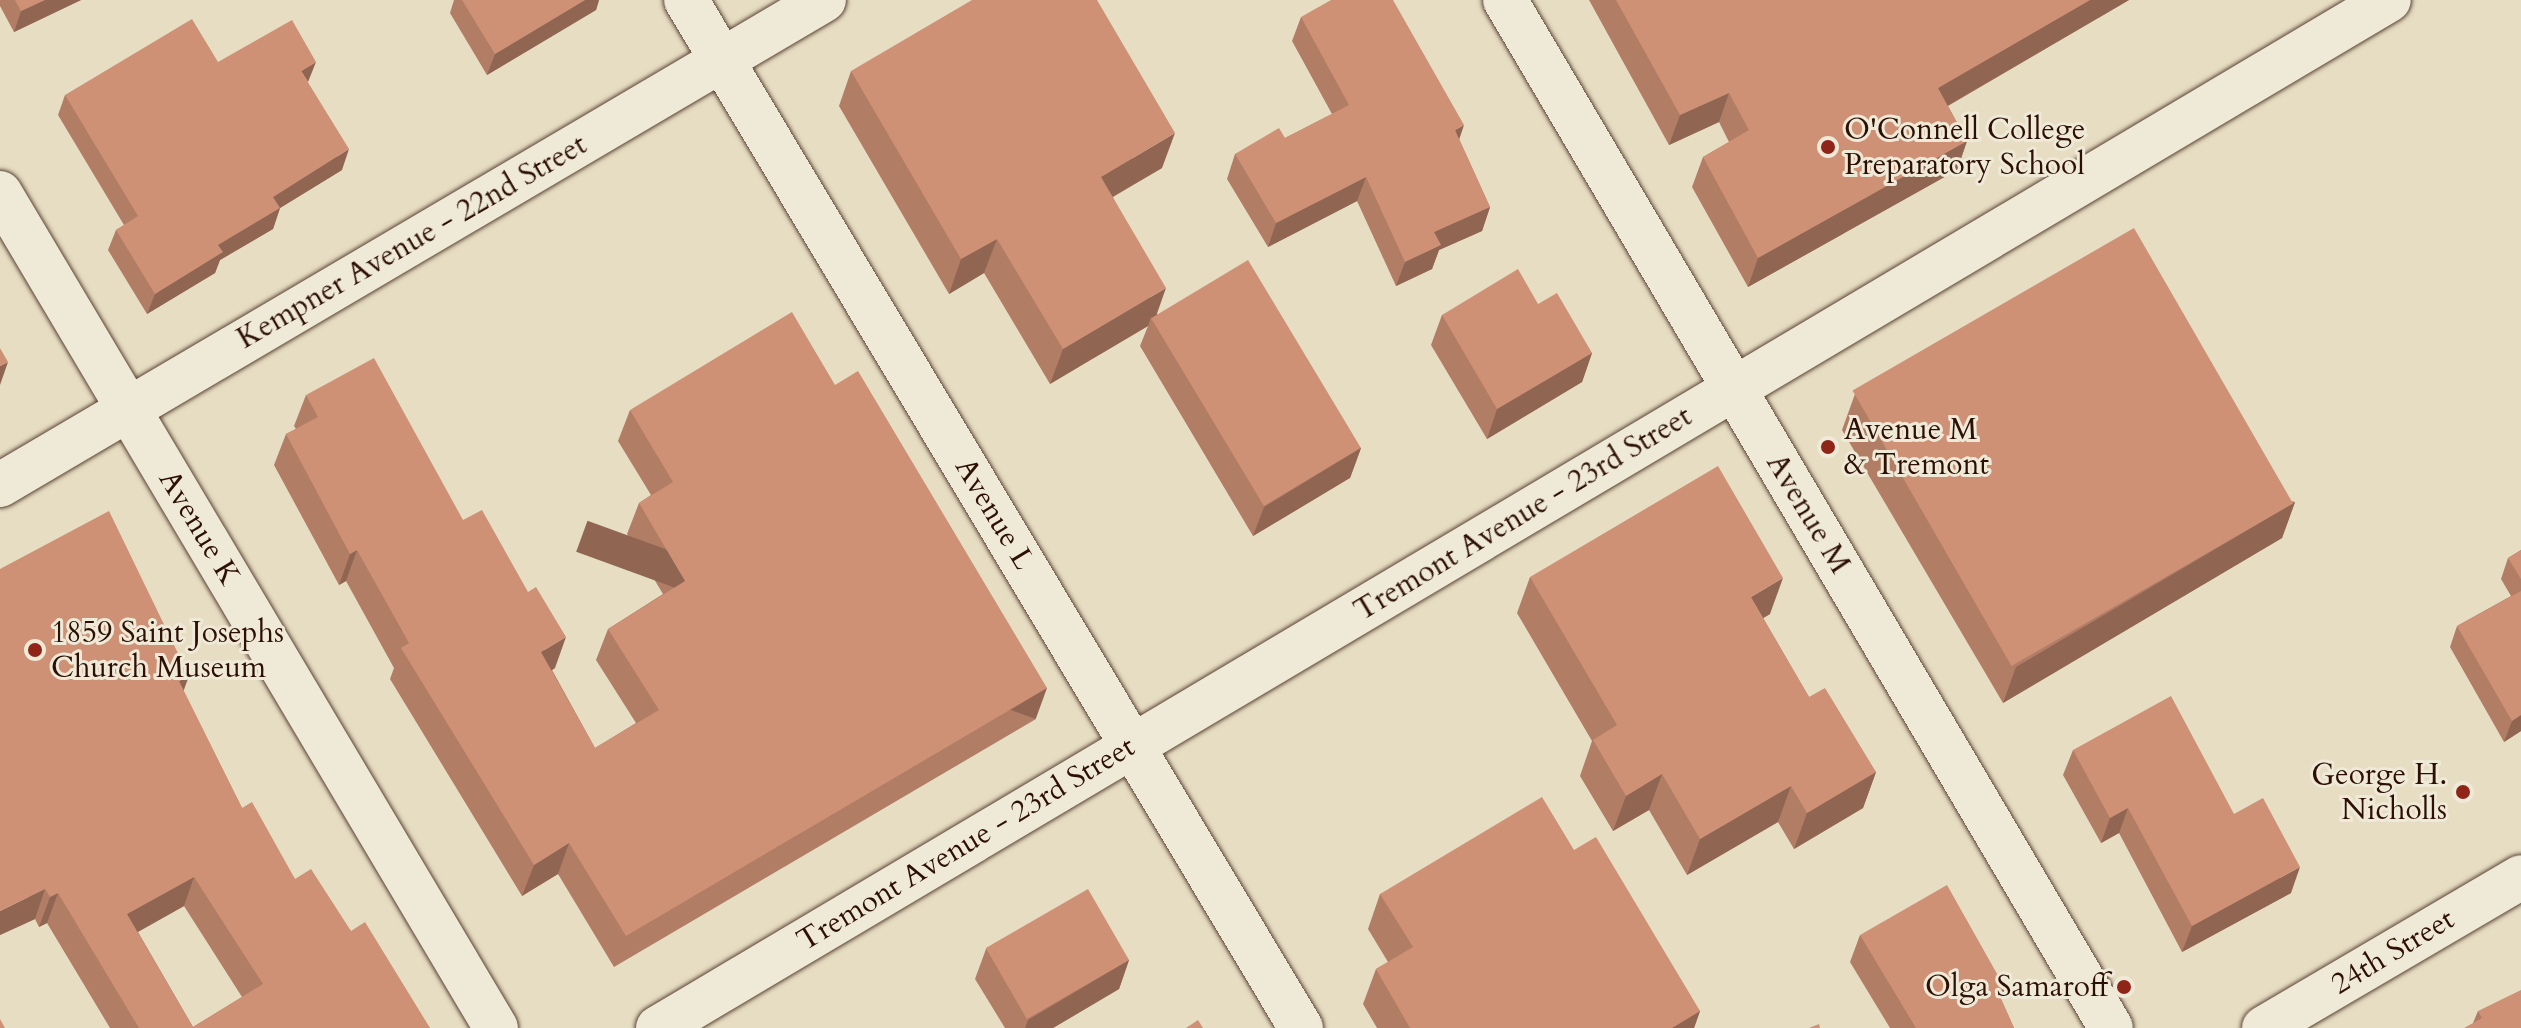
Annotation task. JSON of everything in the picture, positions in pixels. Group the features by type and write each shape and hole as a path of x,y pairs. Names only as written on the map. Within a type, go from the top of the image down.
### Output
{"street":[{"name":"Avenue L","path":"686,0 1301,1028"},
{"name":"Kempner Avenue - 22nd Street","path":"0,485 824,0"},
{"name":"Avenue M","path":"1505,0 2111,1028"},
{"name":"Tremont Avenue - 23rd Street","path":"658,1028 2389,0"},
{"name":"Avenue K","path":"0,193 496,1028"},
{"name":"24th Street","path":"2264,1028 2521,877"}],"building":[{"path":"15,0 45,0 21,11"},
{"path":"462,0 585,0 495,54"},
{"path":"972,0 1097,0 1175,133 1101,177 1166,288 1063,349 997,239 961,259 851,71"},
{"path":"1331,0 1393,0 1464,125 1455,130 1490,207 1434,232 1441,245 1405,262 1366,177 1276,223 1235,154 1279,128 1285,138 1349,105 1301,17"},
{"name":"O'Connell College Preparatory School","path":"1616,0 2090,0 1938,88 1967,141 1758,258 1703,157 1749,130 1729,93 1680,115"},
{"path":"192,19 218,62 292,20 316,62 301,71 349,149 273,197 280,208 218,245 223,252 155,294 116,230 138,216 65,95"},
{"path":"2134,228 2293,503 2012,666 1853,390"},
{"path":"1248,260 1361,448 1264,506 1151,318"},
{"path":"1518,269 1538,304 1557,293 1592,353 1497,409 1442,315"},
{"path":"792,312 835,385 858,371 1047,688 626,936 569,843 534,865 401,648 409,643 357,550 350,554 286,434 318,417 306,395 374,358 463,520 482,510 528,592 536,587 566,637 541,652 595,748 659,710 608,629 685,581 639,503 673,482 630,410"},
{"path":"0,348 8,362 0,366"},
{"path":"1718,466 1783,578 1751,597 1809,697 1825,688 1876,772 1807,813 1791,786 1700,839 1662,774 1626,796 1593,740 1617,725 1530,577"},
{"path":"109,511 189,676 179,681 242,808 252,802 295,879 311,869 351,931 365,922 430,1028 139,1028 58,893 50,897 45,889 0,911 0,569","holes":["194,877 263,984 193,1027 127,914"]},
{"path":"2521,550 2521,579 2508,558"},
{"path":"2521,591 2521,715 2512,721 2457,626"},
{"path":"2171,696 2234,814 2263,798 2300,867 2192,926 2128,808 2110,818 2073,750"},
{"path":"1542,797 1574,850 1596,837 1700,1011 1672,1028 1410,1028 1376,969 1413,947 1380,894"},
{"path":"1947,885 2005,988 1998,992 2014,1028 1916,1028 1860,935"},
{"path":"1088,889 1129,960 1027,1019 986,948"},
{"path":"2521,990 2521,1028 2464,1028 2482,1018 2478,1011"},
{"path":"1198,1020 1203,1028 1186,1028"}],"place":[{"name":"O'Connell College Preparatory School","path":"1828,147"},
{"name":"Avenue M & Tremont","path":"1828,447"},
{"name":"1859 Saint Josephs Church Museum","path":"35,650"},
{"name":"George H. Nicholls","path":"2463,792"},
{"name":"Olga Samaroff","path":"2124,987"}]}
